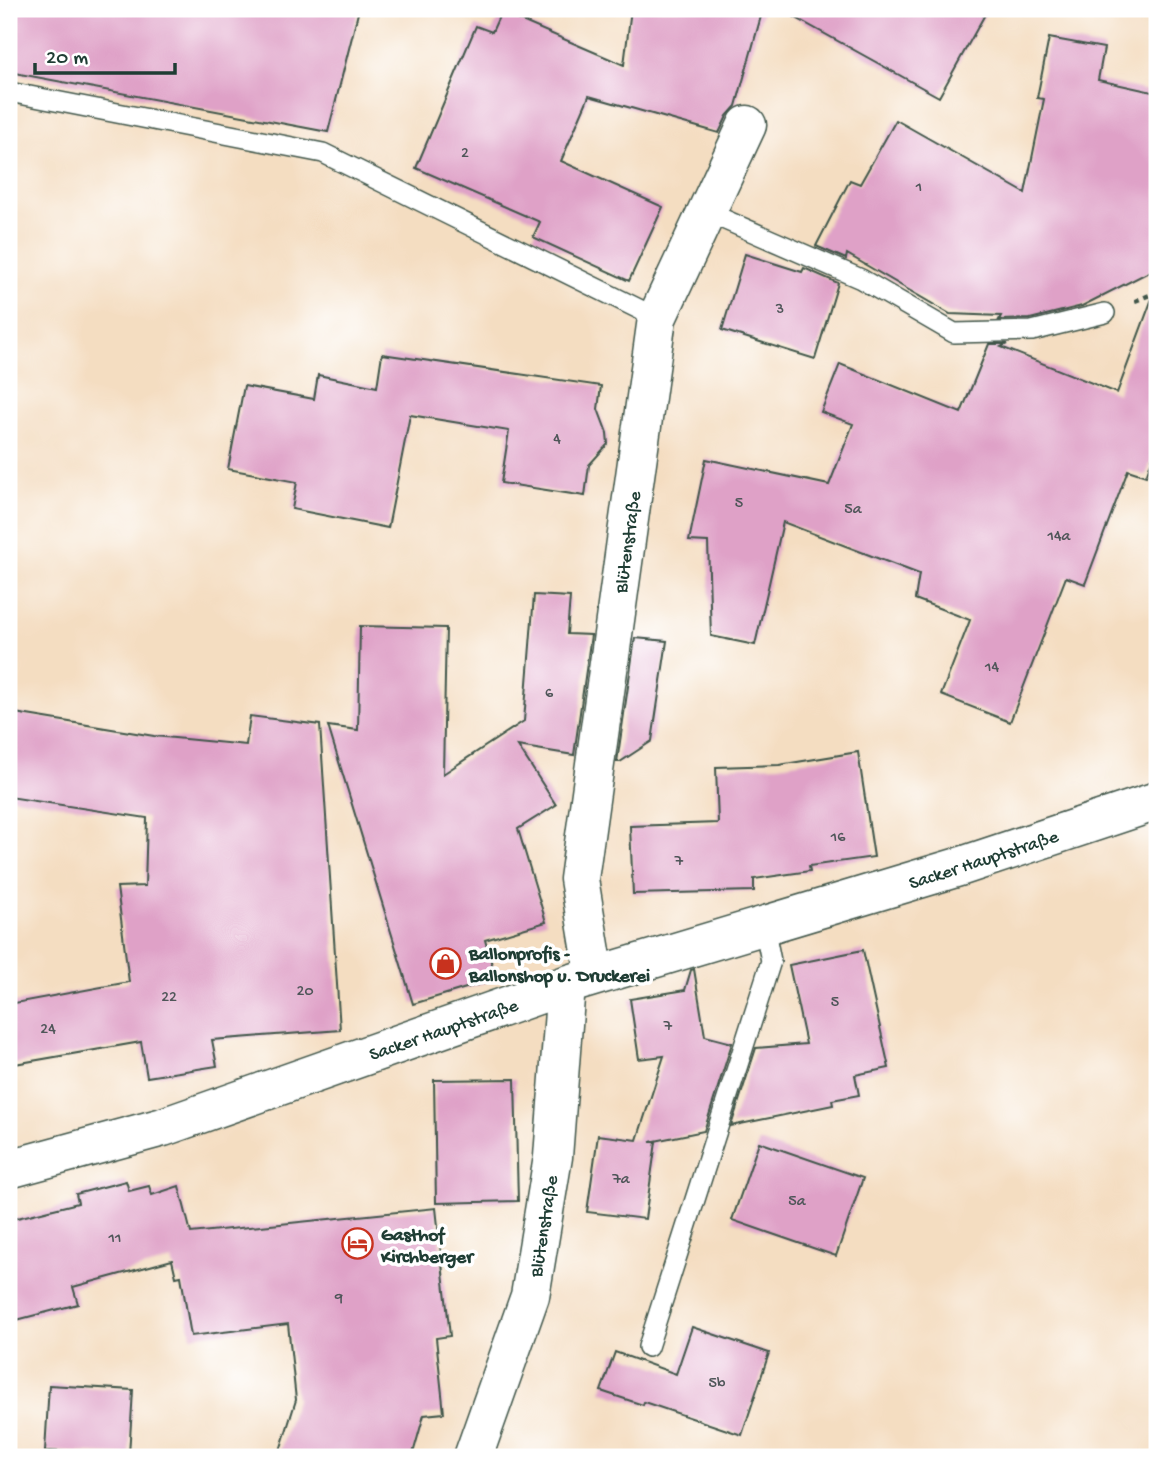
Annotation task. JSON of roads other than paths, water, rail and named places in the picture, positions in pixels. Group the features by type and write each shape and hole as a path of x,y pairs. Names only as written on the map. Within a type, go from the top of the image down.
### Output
{"street":[{"name":"Blütenstraße","path":"473,1457 530,1296 553,1157 580,980 579,879 657,318 747,125"},
{"name":"Sacker Hauptstraße","path":"9,1169 163,1127 580,980 962,866 1157,801"}],"lane":[{"path":"9,92 323,153 657,318"},
{"path":"707,212 862,279 954,333 1032,331 1105,313"},
{"path":"648,1347 771,961 764,926"}],"place":[{"name":"Ballonprofis - Ballonshop u. Druckerei","path":"446,963"},
{"name":"Gasthof Kirchberger","path":"358,1244"}]}
